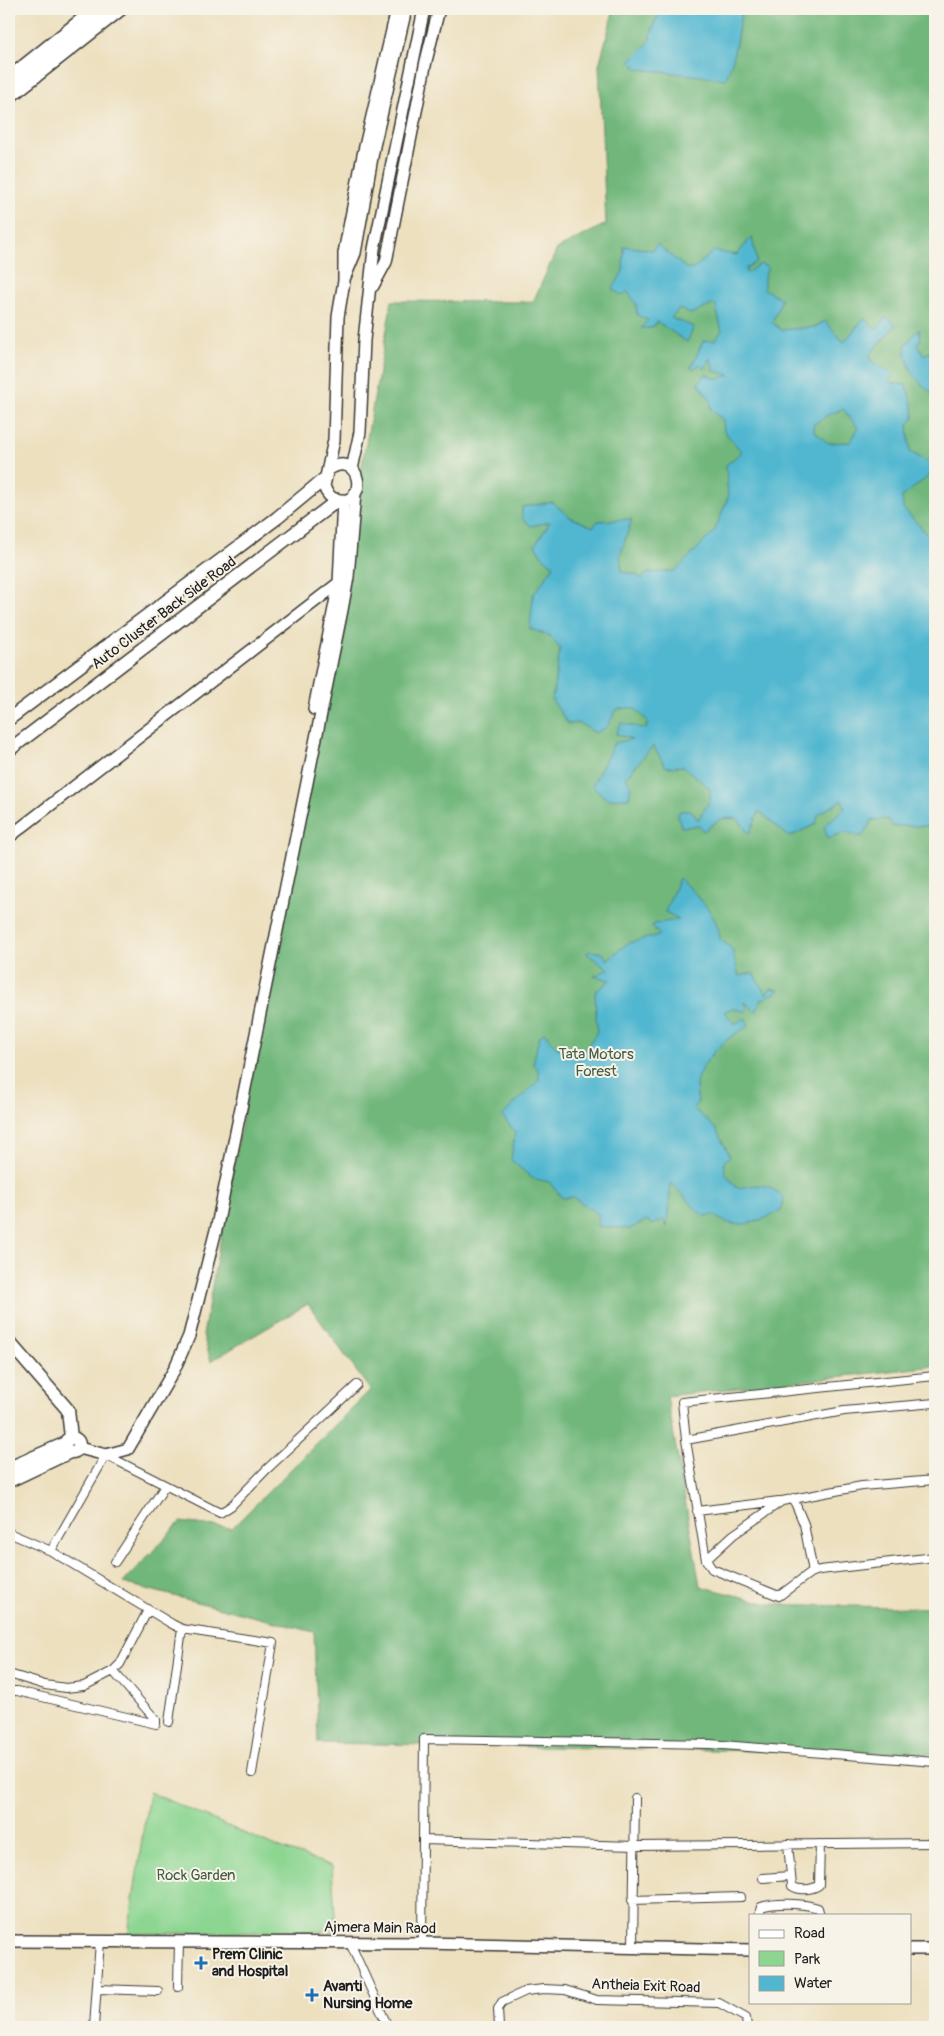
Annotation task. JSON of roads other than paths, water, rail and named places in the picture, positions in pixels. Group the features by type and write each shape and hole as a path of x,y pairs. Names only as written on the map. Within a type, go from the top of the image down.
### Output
{"main road":[{"path":"9,77 94,9"},
{"path":"9,87 106,9"},
{"path":"9,98 122,9"},
{"path":"343,580 340,500 326,491 326,475 334,440 338,317 344,281 344,253 363,155 397,9"},
{"path":"344,281 355,253 374,146 406,9"},
{"path":"9,1468 71,1445 106,1454 122,1452 128,1449 174,1370 189,1336 270,950 343,580 355,493 359,481 352,469 360,432 364,340 374,249 424,9"},
{"path":"369,291 386,262 426,61 439,9"},
{"path":"326,475 338,465 352,469"},
{"name":"Auto Cluster Back Side Road","path":"9,719 277,518 326,475"},
{"name":"Auto Cluster Back Side Road","path":"9,750 340,500 355,493"},
{"path":"9,837 343,580"},
{"path":"9,1342 68,1410 71,1445"},
{"path":"9,1481 71,1445"},
{"name":"Ajmera Main Raod","path":"9,1941 422,1943 749,1950"},
{"path":"912,1949 935,1948"}],"street":[{"path":"935,1376 682,1402 697,1511 706,1560 712,1569 779,1596 814,1572 935,1557"},
{"path":"51,1551 106,1454 214,1512 225,1511 357,1385"},
{"path":"686,1440 844,1412 935,1403"},
{"path":"697,1511 782,1501 862,1486 935,1480"},
{"path":"115,1562 165,1486"},
{"path":"793,1498 804,1524 814,1572"},
{"path":"706,1560 733,1535 782,1501"},
{"path":"9,1533 51,1551 182,1629 273,1643 252,1774"},
{"path":"9,1674 45,1685 72,1688 84,1686 113,1671 120,1664 148,1610"},
{"path":"169,1722 182,1629"},
{"path":"9,1696 12,1691 17,1691 156,1724 154,1718 113,1671"},
{"path":"422,1943 424,1739 710,1744 935,1762"},
{"path":"633,1947 632,1900 635,1798"},
{"path":"423,1840 635,1846 935,1843"},
{"path":"788,1844 790,1876 794,1888 813,1888 819,1885 820,1844"},
{"path":"763,1878 790,1876"},
{"path":"632,1900 740,1897"},
{"path":"759,1914 760,1907 788,1905 810,1905 818,1908 820,1914"},
{"path":"788,1905 789,1914"},
{"path":"94,2027 100,1941"},
{"path":"178,1942 178,1987"},
{"path":"350,1943 388,2027"},
{"name":"Antheia Exit Road","path":"498,2027 498,2009 502,2002 526,1991 544,1989 564,1990 597,2000 718,2002 746,2018 747,2027"},
{"path":"98,1990 158,1991"}],"water":[{"path":"665,9 742,9 733,59 726,79 638,69 630,61 649,42 655,21"},
{"path":"752,237 757,262 746,268 746,273 760,264 768,267 764,278 764,289 782,299 772,322 781,330 815,327 825,321 844,342 864,318 876,329 887,317 896,325 870,354 870,360 894,375 889,381 906,385 913,407 914,418 908,424 910,452 928,462 934,472 902,497 903,508 930,537 935,562 934,826 892,826 888,819 872,820 862,837 845,833 828,839 824,826 845,808 842,800 818,815 816,824 789,837 759,811 749,834 737,818 720,819 704,831 698,826 681,827 678,814 680,811 691,810 698,820 710,800 710,789 683,766 666,767 653,746 625,778 631,783 629,798 607,799 592,786 614,743 632,739 616,734 621,723 646,729 648,721 634,708 617,709 607,727 596,733 579,723 568,724 552,700 560,649 550,636 530,629 533,595 554,566 542,556 535,545 550,522 531,526 522,518 522,507 552,502 570,517 593,527 598,521 632,519 620,556 622,572 636,574 642,579 647,573 675,571 714,532 728,498 726,465 742,452 724,431 723,420 711,410 710,399 698,383 706,374 717,379 730,375 714,371 710,358 705,369 700,364 694,369 691,367 703,341 715,340 722,331 715,304 690,314 679,309 671,318 694,327 687,342 657,322 652,328 641,328 648,320 637,315 636,304 627,291 622,296 613,289 623,271 624,246 652,250 657,244 687,269 693,269 714,251 737,255","holes":["843,409 858,428 851,442 828,443 814,431 813,425 826,416"]},
{"path":"919,329 921,340 917,343 924,355 935,350 935,406 932,393 916,378 907,360 905,345"},
{"path":"679,878 711,913 720,939 732,949 739,976 753,973 766,994 771,988 780,990 761,1000 756,1012 745,1002 747,1009 745,1012 733,1008 725,1011 734,1024 745,1018 749,1026 718,1048 706,1063 697,1079 698,1102 693,1108 716,1129 730,1156 724,1162 725,1173 737,1188 762,1185 771,1188 783,1197 781,1211 748,1224 730,1223 714,1215 703,1216 671,1183 667,1227 664,1219 653,1225 647,1220 629,1229 597,1226 599,1215 573,1197 562,1198 549,1182 532,1178 511,1160 515,1132 502,1116 539,1080 538,1069 533,1064 539,1038 544,1032 557,1048 581,1056 597,1032 595,992 610,980 594,976 609,969 587,954 589,951 603,953 607,960 628,943 660,935 652,927 654,924 679,919 665,912"}],"place":[{"name":"Prem Clinic and Hospital","path":"201,1963"},
{"name":"Avanti Nursing Home","path":"312,1995"}],"park label":[{"name":"Tata Motors Forest","path":"596,1062"},
{"name":"Rock Garden","path":"196,1875"}]}
